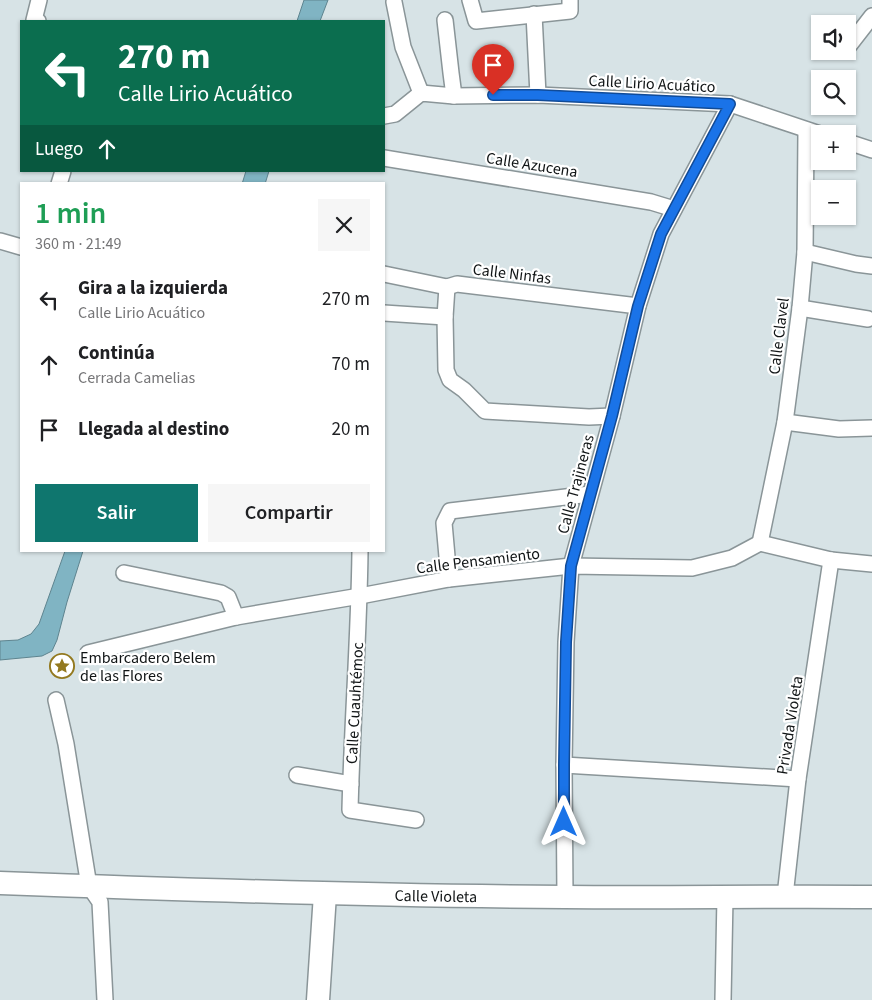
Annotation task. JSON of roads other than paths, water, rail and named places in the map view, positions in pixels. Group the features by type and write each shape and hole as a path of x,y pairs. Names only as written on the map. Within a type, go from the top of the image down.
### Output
{"street":[{"path":"36,20 39,0"},
{"path":"470,0 476,21 570,11 570,0"},
{"path":"385,116 395,114 421,93 404,47 394,2"},
{"path":"534,14 538,95"},
{"path":"856,37 872,16"},
{"path":"445,20 454,96"},
{"name":"Calle Lirio Acuático","path":"421,93 454,96 538,95 730,104 811,131"},
{"name":"Calle Trajineras","path":"565,898 564,765 566,642 571,566 612,416 638,306 661,234 730,104"},
{"path":"856,145 872,150"},
{"name":"Calle Azucena","path":"385,158 651,202 674,209"},
{"name":"Calle Clavel","path":"760,543 785,422 800,308 811,162"},
{"path":"0,240 20,247"},
{"path":"805,252 872,266"},
{"name":"Calle Ninfas","path":"385,274 447,287 456,284 638,306"},
{"path":"447,287 445,317 446,370 450,380 464,390 485,411 589,417 612,416"},
{"path":"800,308 868,319"},
{"path":"385,313 445,317"},
{"path":"785,422 838,429 872,428"},
{"path":"449,579 444,523 450,511 590,494"},
{"path":"760,543 831,560 872,564"},
{"name":"Calle Pensamiento","path":"88,653 236,617 449,579 571,566 692,568 732,558 760,543"},
{"name":"Calle Cuauhtémoc","path":"360,552 360,596 354,690 350,810 416,820"},
{"name":"Privada Violeta","path":"785,896 798,779 831,560"},
{"path":"124,573 221,593 228,597 236,617"},
{"path":"56,700 66,744 89,886 100,902 105,1000"},
{"path":"564,765 798,779"},
{"path":"297,775 351,784"},
{"name":"Calle Violeta","path":"0,883 325,894 565,898 872,897"},
{"path":"318,1000 325,894"},
{"path":"723,1000 725,897"}],"water":[{"path":"304,0 328,0 320,20 297,20"},
{"path":"246,172 269,172 266,182 243,182"},
{"path":"65,552 83,552 57,640 52,651 42,656 0,660 0,641 18,640 31,634 39,624"}],"place":[{"name":"Embarcadero Belem de las Flores","path":"62,666"}]}
